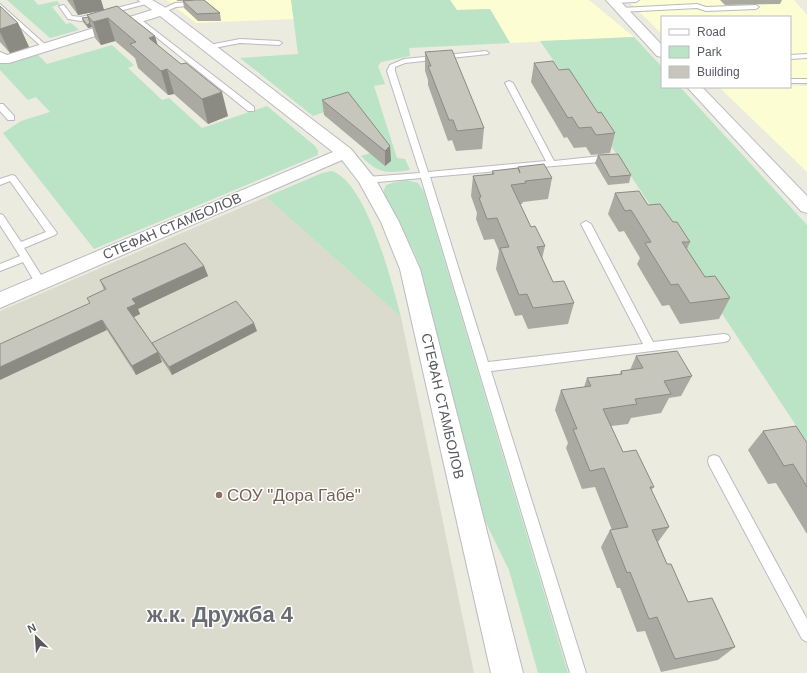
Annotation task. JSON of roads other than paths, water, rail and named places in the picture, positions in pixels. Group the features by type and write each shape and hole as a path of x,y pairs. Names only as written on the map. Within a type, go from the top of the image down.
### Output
{"street":[{"path":"615,4 661,52"},
{"path":"0,56 4,60 46,47 148,8"},
{"name":"СТЕФАН СТАМБОЛОВ","path":"148,8 209,47 345,153 367,180 390,222 410,269 507,673"},
{"path":"695,88 800,193 807,207"},
{"name":"СТЕФАН СТАМБОЛОВ","path":"0,300 345,153"}],"lane":[{"path":"615,4 636,0"},
{"path":"738,0 746,7"},
{"path":"62,6 70,18 81,19 148,8 203,4"},
{"path":"615,4 697,6 706,9 756,7"},
{"path":"0,6 46,47"},
{"path":"148,8 251,109"},
{"path":"209,47 240,41 279,43"},
{"path":"486,53 412,59 397,63 392,66 391,71 425,175 578,673"},
{"path":"791,58 807,56"},
{"path":"791,81 807,81"},
{"path":"509,83 551,163"},
{"path":"0,106 11,118"},
{"path":"367,180 616,158"},
{"path":"0,182 12,178 52,233 18,246"},
{"path":"0,217 41,283"},
{"path":"586,224 650,347"},
{"path":"0,268 25,258"},
{"path":"484,367 724,338"},
{"path":"714,461 807,634"}],"place":[{"name":"СОУ \"Дора Габе\"","path":"219,495"}],"district":[{"name":"ж.к. Дружба 4","path":"220,614"}]}
